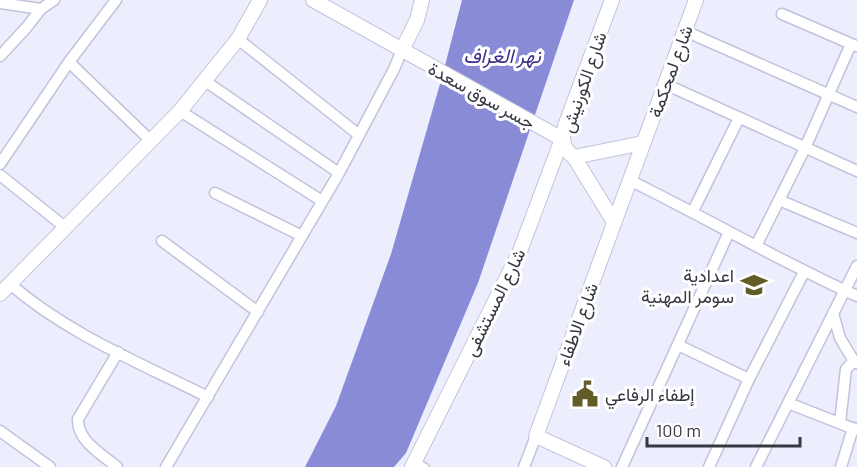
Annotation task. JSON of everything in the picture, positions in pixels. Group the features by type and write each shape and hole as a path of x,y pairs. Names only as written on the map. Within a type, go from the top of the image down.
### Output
{"street":[{"path":"0,56 41,9 54,0"},
{"path":"0,164 69,62 115,0"},
{"path":"208,397 68,327 31,302 5,289 180,111 238,39 260,0"},
{"name":"جسر سوق سعدة","path":"314,0 562,139"},
{"path":"166,467 339,173 394,69 417,20 422,0"},
{"name":"شارع الكورنيش","path":"612,0 562,139 566,149 614,222"},
{"name":"شارع لمحكمة","path":"643,143 696,0"},
{"path":"0,3 41,9"},
{"path":"756,246 854,45 782,14"},
{"path":"685,31 857,107"},
{"path":"238,39 359,135"},
{"path":"69,62 151,141"},
{"path":"205,81 339,173"},
{"path":"665,84 857,171"},
{"path":"180,111 322,201"},
{"path":"693,211 739,118"},
{"name":"شارع المستشفى","path":"418,465 520,251 562,139"},
{"path":"574,158 643,143"},
{"name":"شارع الاطفاء","path":"536,436 643,143"},
{"path":"0,175 66,228"},
{"path":"629,180 693,211 804,272 857,296"},
{"path":"215,194 302,236"},
{"path":"779,200 857,233"},
{"path":"622,467 729,232"},
{"path":"162,241 258,312"},
{"path":"756,467 857,266"},
{"path":"708,467 749,379 804,272"},
{"path":"833,313 840,338 856,363 846,369 840,423"},
{"path":"678,345 749,379"},
{"path":"117,467 84,438 78,428 78,419 118,352"},
{"path":"788,403 855,429 841,467"},
{"path":"0,431 50,467"},
{"path":"524,467 536,436 604,467"}],"water":[{"name":"نهر الغراف","path":"462,0 574,0 478,283 406,453 394,467 305,467 336,406 391,254"}],"place":[{"name":"اعدادية سومر المهنية","path":"754,285"},
{"name":"إطفاء الرفاعي","path":"585,394"}]}
